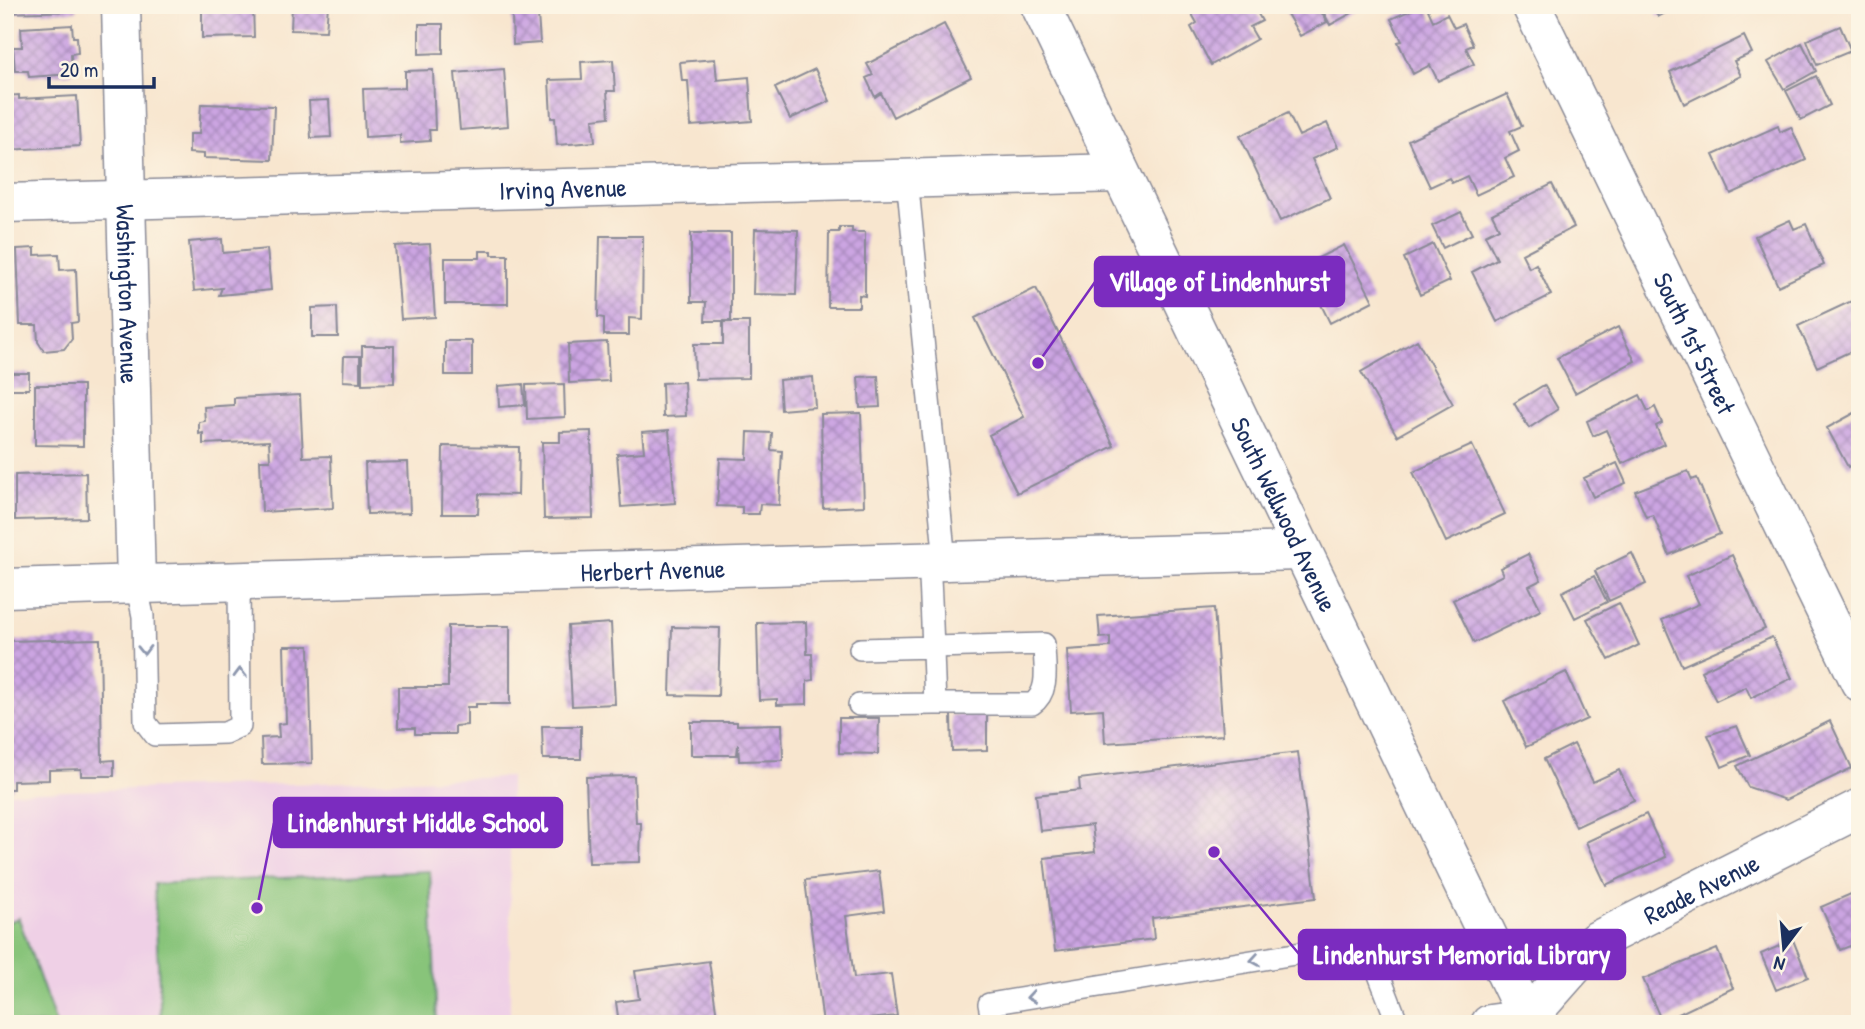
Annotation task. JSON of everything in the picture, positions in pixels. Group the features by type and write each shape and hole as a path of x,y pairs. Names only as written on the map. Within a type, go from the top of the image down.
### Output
{"street":[{"name":"Washington Avenue","path":"121,5 136,583"},
{"name":"South Wellwood Avenue","path":"1040,5 1529,1021"},
{"name":"South 1st Street","path":"1531,5 1860,682"},
{"name":"Irving Avenue","path":"5,203 1120,173"},
{"name":"Herbert Avenue","path":"5,588 1301,551"},
{"name":"Reade Avenue","path":"1529,1021 1596,941 1860,808"},
{"path":"1490,1024 1529,1021"}],"lane":[{"path":"907,178 937,561 933,647 935,704"},
{"path":"136,583 143,616 145,722 155,735 225,733 240,726 239,580"},
{"path":"859,705 1032,704 1045,690 1044,645 860,649"},
{"path":"993,1024 989,1004 1350,945 1376,967 1398,1024"}],"shaded area":[{"path":"510,777 510,1024 5,1024 5,793"}],"green space":[{"path":"430,871 437,1024 161,1024 154,884"},
{"path":"19,918 56,1024 5,1024 5,923"}],"building":[{"path":"5,5 77,5 77,11 5,13"},
{"path":"202,5 253,5 254,37 202,38"},
{"path":"292,5 328,5 326,31 291,30"},
{"path":"1195,5 1253,5 1262,21 1250,27 1257,39 1211,65 1191,27 1197,23 1189,9"},
{"path":"1317,5 1327,22 1300,36 1283,7"},
{"path":"1320,5 1360,5 1361,8 1330,25"},
{"path":"1426,5 1433,21 1447,14 1454,28 1463,24 1473,45 1466,48 1474,64 1438,81 1430,65 1413,74 1391,19"},
{"path":"1652,5 1680,5 1658,17"},
{"path":"538,14 540,43 513,45 512,15"},
{"path":"419,24 443,24 443,53 419,54"},
{"path":"944,24 971,77 893,117 881,93 875,97 866,78 873,75 867,64"},
{"path":"72,25 73,37 77,37 78,53 71,54 72,74 29,77 28,71 15,71 13,47 22,47 21,28"},
{"path":"1840,26 1851,51 1817,65 1807,40"},
{"path":"1744,36 1752,53 1734,61 1741,76 1684,104 1670,72"},
{"path":"1802,43 1816,71 1784,89 1768,62"},
{"path":"715,59 717,80 749,77 752,121 691,126 688,81 682,81 680,62"},
{"path":"613,60 615,91 607,91 609,117 593,119 595,142 557,145 555,118 551,118 549,80 582,79 581,62"},
{"path":"504,69 508,126 460,130 455,73"},
{"path":"815,69 830,101 790,119 775,88"},
{"path":"433,70 435,130 429,130 430,141 400,143 400,135 365,137 363,89 405,88 405,71"},
{"path":"1816,76 1830,105 1801,120 1786,91"},
{"path":"1507,94 1522,126 1510,131 1519,151 1505,158 1514,177 1476,195 1467,176 1452,183 1449,178 1430,187 1408,140"},
{"path":"19,95 19,99 77,96 80,146 6,150 5,96"},
{"path":"329,100 331,137 311,138 309,101"},
{"path":"201,104 274,106 272,160 204,158 204,154 189,153 189,134 199,134"},
{"path":"1288,113 1299,136 1327,123 1338,147 1312,159 1330,198 1280,221 1240,136"},
{"path":"1778,126 1780,132 1791,127 1806,160 1731,194 1713,155"},
{"path":"1552,184 1574,227 1522,254 1529,268 1536,264 1551,295 1497,322 1472,272 1497,259 1485,235 1499,228 1492,214"},
{"path":"1461,212 1472,234 1443,248 1432,226"},
{"path":"1790,220 1794,229 1806,224 1824,265 1778,286 1755,236"},
{"path":"839,227 852,227 852,232 865,232 865,296 859,295 859,307 828,307 829,232 839,232"},
{"path":"755,229 798,230 796,295 753,294"},
{"path":"691,233 731,233 731,321 705,321 706,302 691,302"},
{"path":"600,236 643,236 642,319 629,318 629,335 604,335 604,318 598,317"},
{"path":"222,239 223,253 267,249 271,290 219,295 222,288 194,291 189,242"},
{"path":"430,244 435,317 401,319 395,246"},
{"path":"1433,244 1450,281 1420,295 1404,258"},
{"path":"1344,245 1373,301 1330,323 1302,266"},
{"path":"35,248 35,255 59,254 60,270 76,269 78,322 71,323 72,339 64,349 44,351 38,342 37,325 20,325 17,249"},
{"path":"480,251 492,251 492,255 508,255 508,304 445,304 445,258 480,258"},
{"path":"1036,288 1114,446 1017,493 989,435 1024,417 975,318"},
{"path":"1860,297 1860,347 1817,367 1798,326"},
{"path":"337,307 338,337 312,337 312,308"},
{"path":"723,322 749,322 749,378 695,379 694,344 723,344"},
{"path":"1618,327 1635,361 1575,393 1557,358"},
{"path":"1417,340 1453,404 1397,436 1361,372"},
{"path":"445,341 472,341 472,375 445,375"},
{"path":"607,342 609,381 569,383 568,344"},
{"path":"362,346 394,346 394,383 362,384"},
{"path":"344,356 360,356 360,382 343,381"},
{"path":"5,373 29,373 29,389 5,389"},
{"path":"878,376 880,407 860,408 858,377"},
{"path":"813,377 815,407 781,410 779,380"},
{"path":"684,382 686,416 663,417 662,383"},
{"path":"523,384 525,405 499,407 498,386"},
{"path":"564,384 565,417 527,419 526,385"},
{"path":"35,385 83,385 83,446 35,445"},
{"path":"1544,385 1558,409 1529,428 1514,403"},
{"path":"300,395 303,457 331,456 333,508 262,512 260,460 270,460 269,441 203,444 203,433 199,434 199,422 205,421 204,407 234,405 234,398"},
{"path":"1640,395 1648,411 1655,407 1662,423 1656,426 1664,444 1622,464 1606,430 1593,436 1587,421"},
{"path":"1860,410 1860,465 1858,461 1848,467 1827,428"},
{"path":"861,413 864,506 823,508 821,414"},
{"path":"669,430 675,503 621,507 617,454 644,452 642,432"},
{"path":"591,431 593,518 544,519 542,442 560,442 560,432"},
{"path":"748,432 772,433 771,450 782,451 779,505 760,504 759,514 742,514 742,507 717,506 720,458 747,459"},
{"path":"1472,445 1505,514 1446,542 1413,472"},
{"path":"443,446 519,447 518,495 479,494 478,514 442,514"},
{"path":"408,462 410,513 367,514 365,463"},
{"path":"1617,463 1626,483 1593,497 1584,478"},
{"path":"1688,471 1692,480 1697,478 1720,534 1669,555 1653,515 1646,517 1635,491"},
{"path":"86,473 87,518 15,520 15,475"},
{"path":"1632,553 1646,584 1609,601 1595,571"},
{"path":"1528,554 1541,580 1529,586 1541,610 1474,643 1453,600 1503,575 1500,568"},
{"path":"1732,555 1765,629 1682,666 1662,620 1699,604 1686,576"},
{"path":"1594,576 1607,602 1575,618 1562,592"},
{"path":"1619,603 1639,645 1609,660 1587,619"},
{"path":"1214,608 1223,735 1105,743 1103,709 1071,711 1067,650 1110,647 1110,637 1100,638 1098,616"},
{"path":"806,622 807,654 812,654 813,680 807,681 807,704 777,705 777,699 759,700 757,623"},
{"path":"611,623 615,704 572,706 568,626"},
{"path":"448,626 510,626 510,704 476,704 476,707 467,707 467,725 455,726 455,734 415,734 415,728 398,728 398,687 448,687"},
{"path":"672,627 720,628 718,696 670,695"},
{"path":"1772,637 1792,678 1751,698 1746,687 1716,701 1701,671"},
{"path":"100,639 102,761 114,760 114,776 81,776 81,769 49,770 49,780 13,781 13,789 5,789 5,641"},
{"path":"284,646 309,646 312,763 262,764 261,738 279,737 278,724 286,723"},
{"path":"1566,672 1587,719 1526,747 1504,701"},
{"path":"951,715 987,715 987,750 952,751"},
{"path":"839,718 879,718 878,754 839,753"},
{"path":"1830,721 1852,768 1786,800 1748,787 1737,766"},
{"path":"691,722 782,724 783,760 739,761 738,744 737,755 691,755"},
{"path":"542,726 581,726 581,759 543,759"},
{"path":"1737,726 1750,755 1722,767 1708,735"},
{"path":"1574,744 1593,782 1619,770 1634,800 1576,827 1544,759"},
{"path":"1298,752 1316,898 1152,918 1154,939 1055,951 1044,858 1095,852 1092,825 1040,831 1036,795 1080,790 1079,779"},
{"path":"634,776 636,823 641,823 640,862 589,863 586,777"},
{"path":"1646,814 1666,857 1606,885 1586,842"},
{"path":"879,871 884,911 846,916 854,978 891,974 897,1016 823,1024 805,880"},
{"path":"1860,890 1860,942 1840,950 1821,907"},
{"path":"1793,940 1808,977 1776,990 1761,954"},
{"path":"1717,949 1733,988 1662,1022 1643,979"},
{"path":"709,961 718,1024 619,1024 616,1002 639,999 635,971"}],"place":[{"name":"Village of Lindenhurst","path":"1038,363"},
{"name":"Lindenhurst Memorial Library","path":"1214,852"},
{"name":"Lindenhurst Middle School","path":"257,908"}]}
